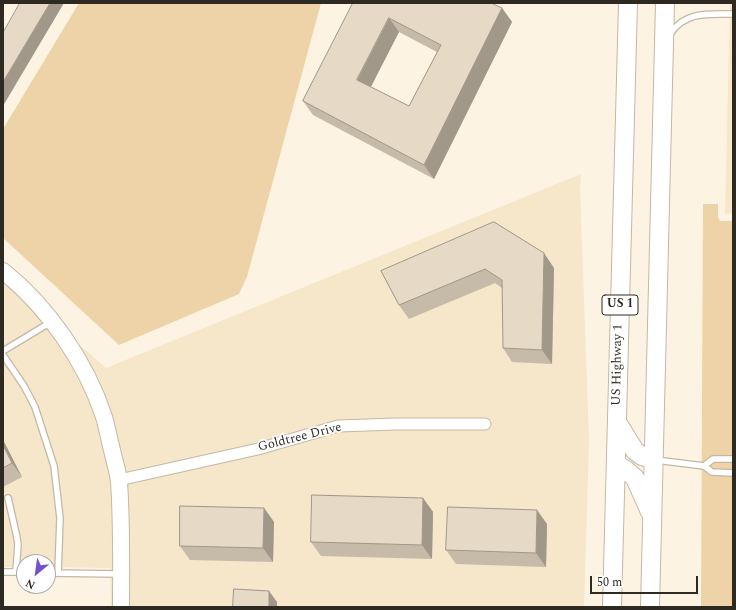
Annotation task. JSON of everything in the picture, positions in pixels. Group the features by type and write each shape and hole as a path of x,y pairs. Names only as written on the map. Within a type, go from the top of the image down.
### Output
{"main road":[{"name":"US Highway 1","path":"612,607 628,3"},
{"name":"US 1","path":"650,607 665,3"},
{"path":"617,422 635,451 642,456 653,459"},
{"path":"616,464 635,478 652,519"}],"street":[{"path":"3,271 31,297 52,321 89,381 104,417 119,480 121,607"},
{"name":"Goldtree Drive","path":"119,480 258,449 338,426 395,424 485,424"}],"lane":[{"path":"664,42 675,25 688,19 704,14 733,14"},
{"path":"3,351 52,321"},
{"path":"3,355 24,386 35,407 54,466 60,518 58,573 121,574"},
{"path":"653,459 704,466 712,472 733,473"},
{"path":"704,466 713,459 733,459"},
{"path":"8,498 18,544 17,554"},
{"path":"3,572 16,572"}],"shaded area":[{"path":"79,3 321,3 247,277 239,294 119,345 3,238 3,129"},
{"path":"730,3 733,3 733,213 725,214"},
{"path":"581,174 580,187 589,441 584,607 129,607 127,479 111,414 96,376 75,341 106,368"},
{"path":"703,204 718,204 718,217 720,221 733,221 733,607 701,607"},
{"path":"3,282 26,302 64,353 82,385 97,421 111,482 113,518 113,607 111,607 110,568 56,567 56,554 16,554 16,567 3,567"}],"building":[{"path":"20,3 50,3 3,82 3,33"},
{"path":"353,3 491,3 502,8 424,165 303,101","holes":["389,18 441,45 409,106 357,80"]},
{"path":"494,222 544,253 542,350 503,348 502,280 485,269 399,305 381,271"},
{"path":"3,445 12,463 3,468"},
{"path":"312,495 423,498 422,545 311,542"},
{"path":"180,506 264,508 263,548 180,546"},
{"path":"448,507 537,510 536,553 446,550"},
{"path":"234,589 269,591 269,607 233,607"}]}
